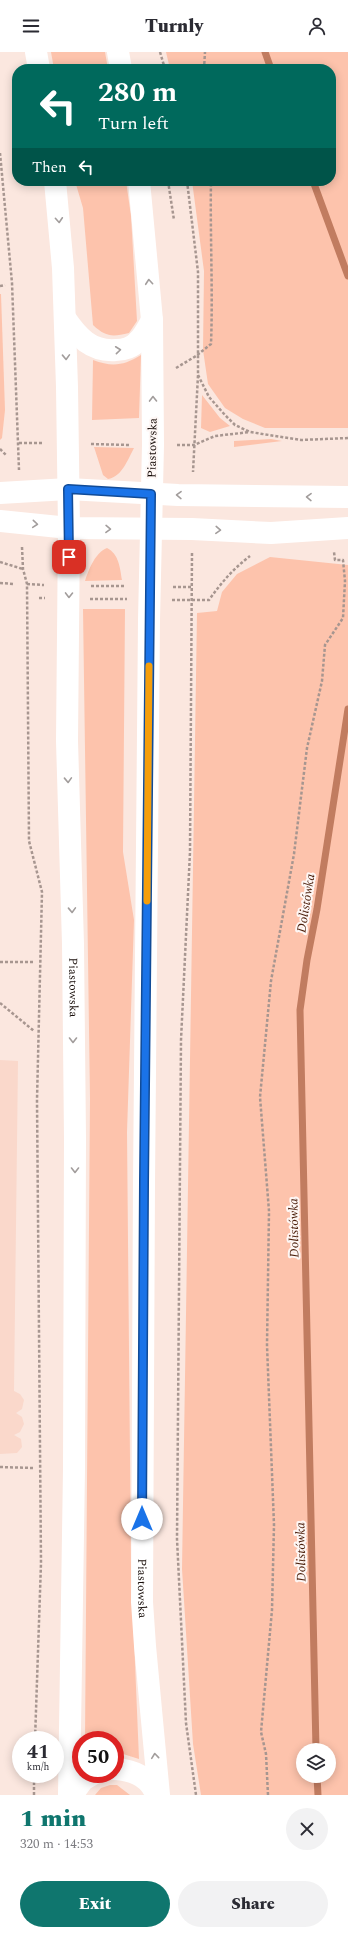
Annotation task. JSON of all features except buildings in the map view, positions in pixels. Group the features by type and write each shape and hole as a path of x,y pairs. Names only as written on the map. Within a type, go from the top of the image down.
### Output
{"main road":[{"path":"36,52 38,64"},
{"path":"118,52 120,64"},
{"name":"Piastowska","path":"55,186 63,268 65,318 69,528 67,741 73,944 75,1138 71,1795"},
{"name":"Piastowska","path":"139,186 152,320 153,445 151,494 144,1183 142,1580 144,1646 157,1795"},
{"path":"65,318 75,333 91,346 104,351 124,350 138,342 152,320"},
{"path":"10,492 68,489 151,494 348,497"},
{"path":"10,522 69,528 151,530 192,529 271,533 348,528"},
{"path":"124,1770 142,1776 154,1787 157,1795"},
{"path":"71,1795 81,1783"}],"path":[{"path":"160,52 164,64"},
{"path":"204,64 205,52"},
{"path":"0,153 12,283 18,443 10,492"},
{"path":"169,186 174,220"},
{"path":"188,186 198,272 196,356 198,375 193,495"},
{"path":"174,370 211,344 213,297 210,239 211,186"},
{"path":"0,286 5,285"},
{"path":"198,375 209,397 225,415 235,425 250,432"},
{"path":"18,443 194,446 215,436 250,432 301,440 348,438"},
{"path":"0,449 6,455"},
{"path":"10,522 27,584 29,841 42,892 37,1100 41,1563 35,1731"},
{"path":"192,529 190,852 181,1040 177,1539 186,1723 196,1795"},
{"path":"268,1795 266,1754 261,1732 272,1610 274,1525 266,1345 269,1211 260,1097 271,981 294,854 307,748 322,681 325,645 343,618 345,581 342,560 335,560 334,547"},
{"path":"0,562 23,570"},
{"path":"0,583 14,584"},
{"path":"27,584 191,587"},
{"path":"0,962 33,962"},
{"path":"0,1003 34,1031"},
{"path":"0,1467 34,1468"},
{"path":"34,1783 34,1795"}],"shaded area":[{"path":"51,52 105,52 107,64 53,64"},
{"path":"166,52 348,52 348,428 265,428 243,419 225,408 208,384 203,350 204,271 193,186 336,186 336,64 169,64"},
{"path":"76,186 127,186 131,216 137,321 129,333 110,335 102,332 93,325 83,208"},
{"path":"0,294 5,410 2,438 0,440"},
{"path":"141,355 139,418 92,420 93,360 106,364 117,364 129,361"},
{"path":"202,395 220,418 230,426 210,432 201,428"},
{"path":"271,439 282,441 234,447 234,441"},
{"path":"94,447 134,448 121,471 113,478 108,479 103,475"},
{"path":"107,548 114,554 120,566 122,580 85,581 96,557"},
{"path":"270,557 348,565 348,1795 201,1795 193,1744 182,1569 197,613 217,611 222,592 237,574"},
{"path":"83,609 125,609 123,852 134,920 127,1132 131,1567 139,1759 124,1754 124,1731 85,1731 90,1099"},
{"path":"0,1060 18,1061 14,1391 20,1394 24,1400 22,1409 16,1413 22,1417 24,1424 20,1432 14,1435 21,1439 22,1447 17,1453 0,1454"},
{"path":"110,1785 117,1785 130,1795 95,1795 101,1788"}],"waterway":[{"name":"Dolistówka","path":"265,52 269,64"},
{"name":"Dolistówka","path":"315,186 348,276"},
{"name":"Dolistówka","path":"316,1743 300,1010 348,709"},
{"name":"Dolistówka","path":"317,1783 318,1795"}],"slow traffic":[{"path":"147,901 149,666"}],"route":[{"path":"69,557 68,489 151,494 142,1519"}]}
